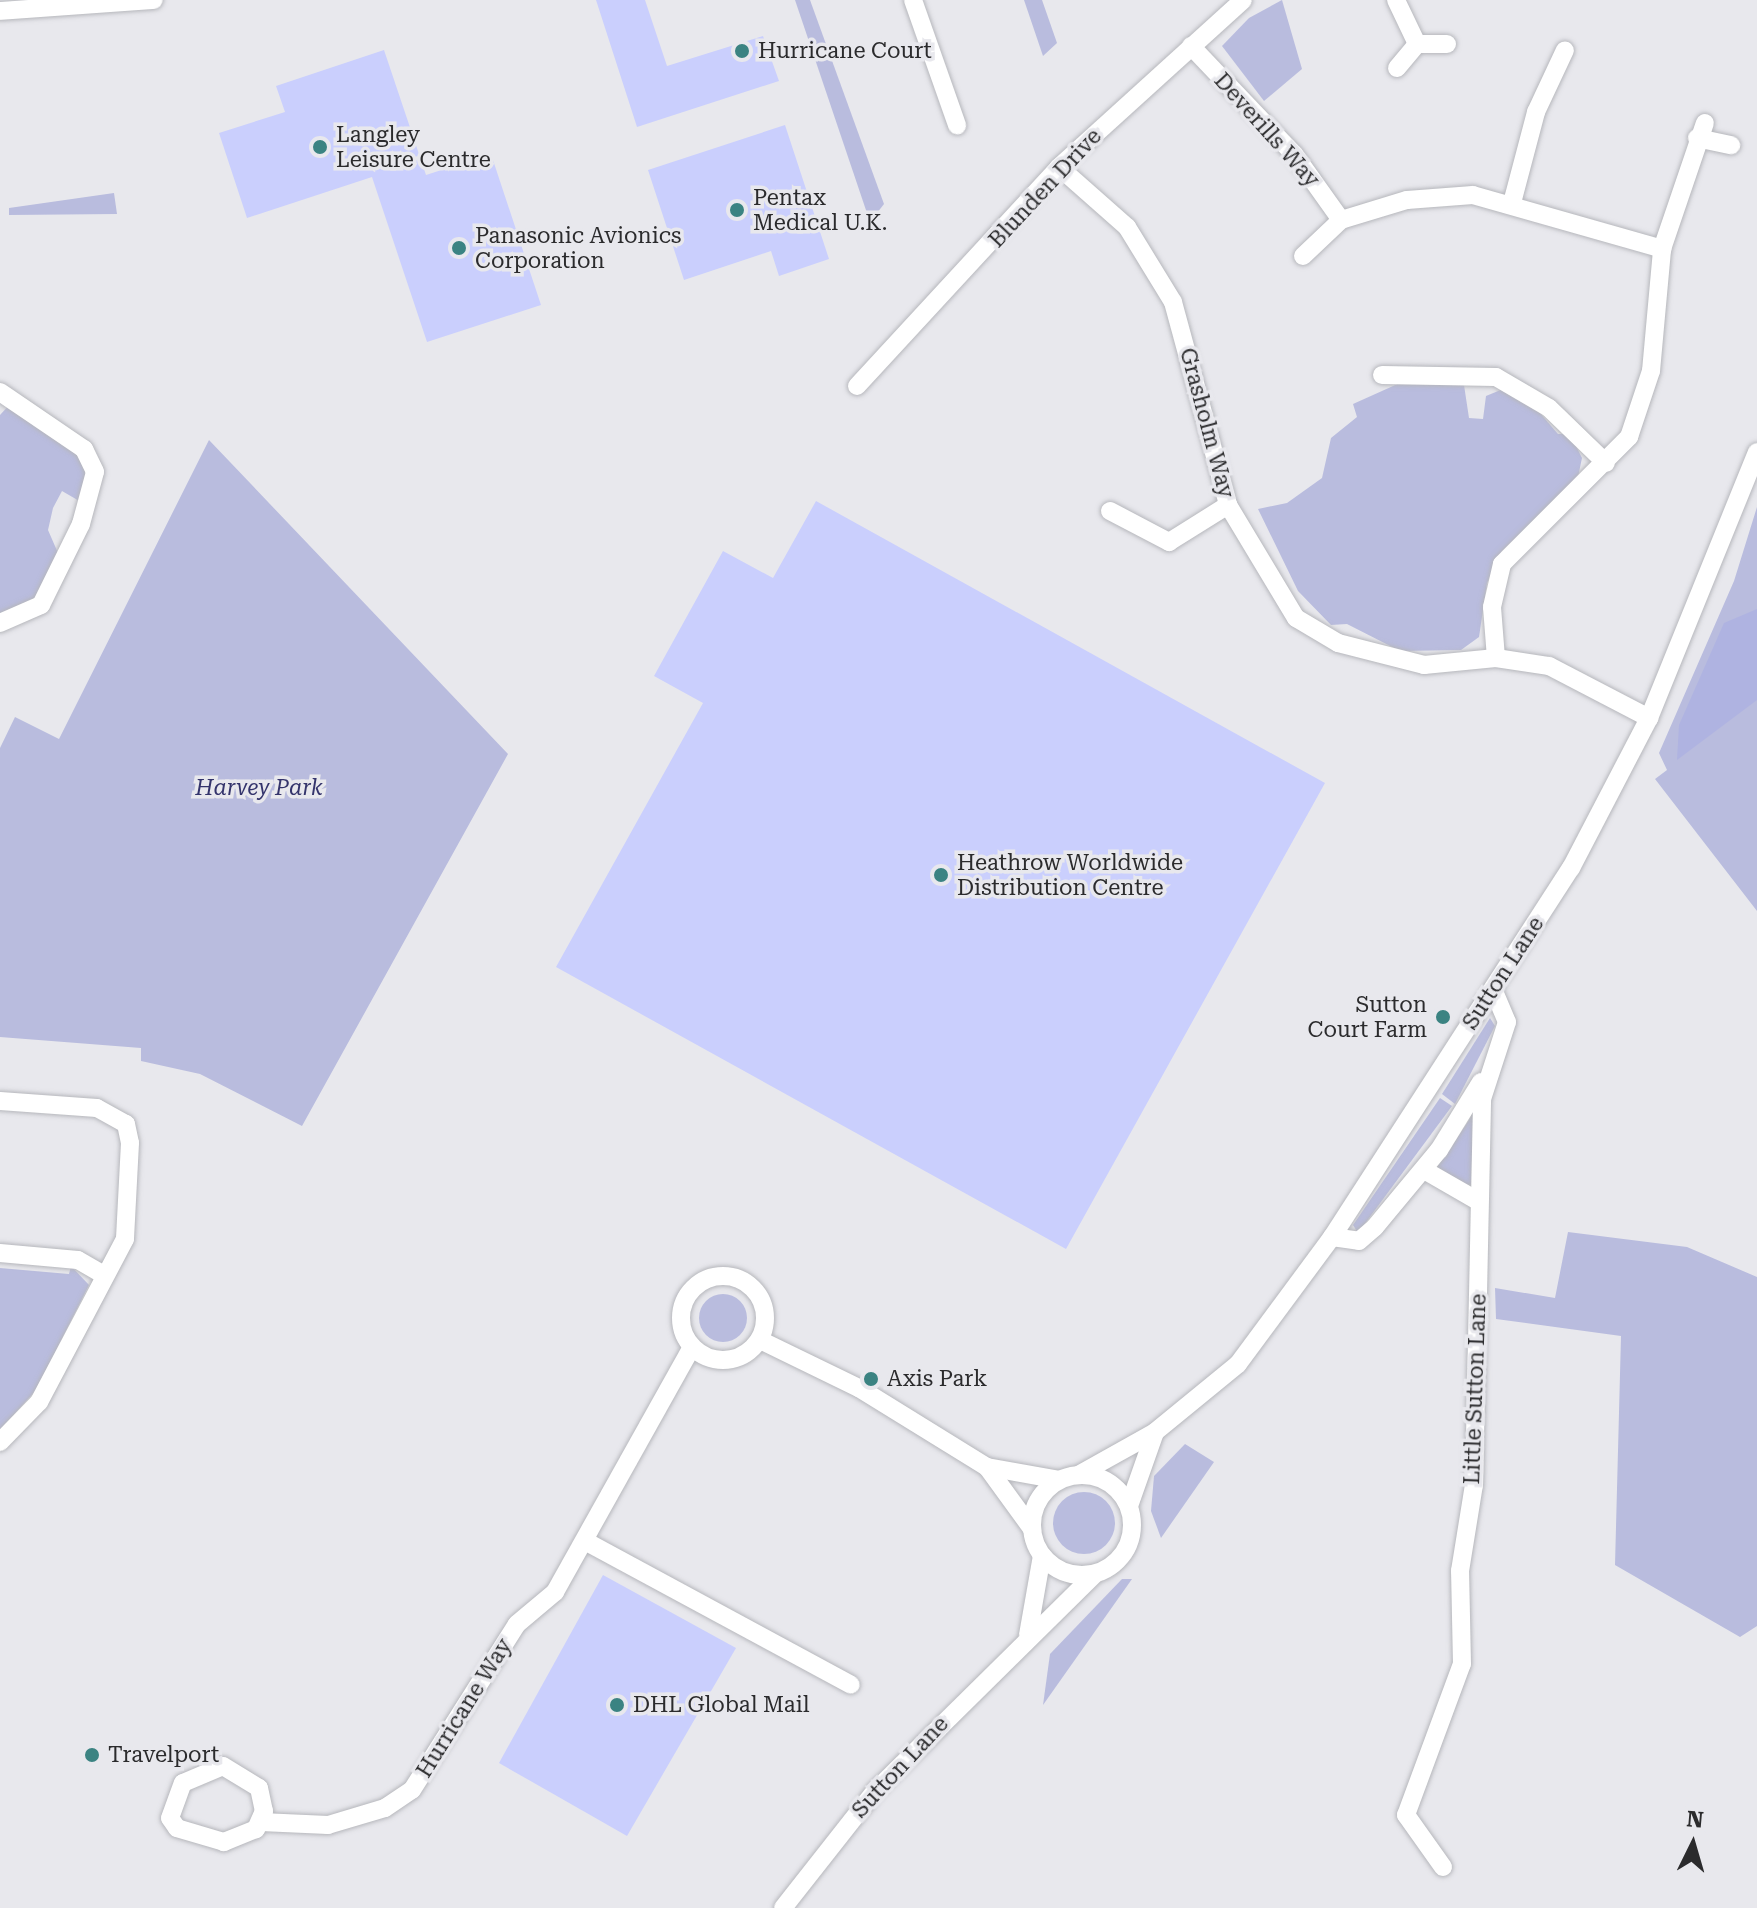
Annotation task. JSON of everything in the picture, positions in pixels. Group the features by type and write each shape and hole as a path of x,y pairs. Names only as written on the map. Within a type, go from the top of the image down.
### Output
{"street":[{"path":"0,11 154,0"},
{"path":"913,0 957,125"},
{"name":"Blunden Drive","path":"857,386 1059,167 1243,0"},
{"path":"1396,0 1417,44"},
{"path":"1417,44 1447,44"},
{"path":"1397,68 1417,44"},
{"name":"Deverills Way","path":"1191,46 1294,154 1341,220"},
{"path":"1512,203 1536,112 1565,50"},
{"path":"1496,658 1492,607 1502,564 1554,504 1606,463 1629,437 1651,371 1662,249 1701,130 1731,145"},
{"name":"Grasholm Way","path":"1059,167 1127,227 1173,302 1228,505 1296,618 1338,643 1424,665 1496,658 1549,666 1649,718"},
{"path":"1303,256 1341,220 1407,200 1473,195 1512,203 1662,249"},
{"path":"1382,375 1496,377 1549,408 1606,463"},
{"path":"0,392 84,449 95,472 81,524 41,605 0,623"},
{"name":"Sutton Lane","path":"1080,1474 1155,1432 1238,1364 1332,1237 1571,868 1649,718 1757,452"},
{"path":"1110,511 1169,542 1228,505"},
{"name":"Little Sutton Lane","path":"1443,1867 1406,1815 1462,1664 1460,1571 1474,1485 1478,1201 1486,1073 1507,1022 1493,989"},
{"path":"1332,1237 1364,1238 1424,1170 1486,1073"},
{"path":"0,1101 97,1108 126,1124 125,1239 39,1402 0,1442"},
{"path":"1424,1170 1478,1201"},
{"path":"0,1253 78,1260 104,1275"},
{"path":"712,1278 752,1288 765,1313 760,1340 727,1361 692,1347 683,1307 712,1278"},
{"path":"760,1340 859,1388 987,1467 1059,1480 1080,1474 1112,1484 1129,1506"},
{"name":"Hurricane Way","path":"261,1822 328,1825 385,1808 412,1790 517,1624 555,1592 692,1347"},
{"path":"1042,1556 1066,1573 1095,1574 1127,1548 1129,1506 1155,1432"},
{"path":"987,1467 1032,1529 1042,1556 1028,1635"},
{"path":"1032,1529 1041,1497 1059,1480"},
{"path":"585,1541 851,1685"},
{"name":"Sutton Lane","path":"783,1908 875,1791 1028,1635 1065,1612 1095,1574"},
{"path":"223,1766 259,1788 261,1822 249,1836 224,1842 198,1838 170,1818 183,1783 223,1766"}],"green space":[{"path":"795,0 810,0 884,204 870,222"},
{"path":"1024,0 1042,0 1057,43 1043,56"},
{"path":"1282,0 1302,69 1264,101 1222,46 1249,18"},
{"path":"114,193 117,214 9,215 9,208"},
{"path":"1402,382 1464,385 1469,418 1483,419 1486,396 1503,389 1533,405 1558,434 1570,434 1582,458 1578,477 1502,551 1487,583 1479,637 1461,650 1400,651 1347,624 1331,625 1298,591 1258,509 1287,503 1322,478 1331,438 1357,417 1353,404"},
{"path":"12,402 72,441 88,479 81,502 62,491 53,508 48,530 58,553 35,598 0,618 0,415"},
{"name":"Harvey Park","path":"209,440 508,754 302,1126 200,1074 141,1061 141,1048 0,1037 0,748 15,717 59,739"},
{"path":"1757,507 1757,911 1655,779 1667,770 1659,753 1734,581"},
{"path":"1490,1018 1495,1026 1455,1104 1442,1094"},
{"path":"1440,1098 1452,1106 1358,1233 1353,1225"},
{"path":"1474,1113 1471,1184 1463,1186 1437,1167"},
{"path":"1568,1232 1687,1247 1757,1277 1757,1626 1740,1637 1615,1565 1621,1336 1496,1319 1495,1288 1555,1298"},
{"path":"71,1266 89,1285 36,1390 0,1430 0,1268 69,1274"},
{"path":"723,1294 732,1295 740,1301 746,1309 746,1327 740,1335 732,1341 723,1342 714,1341 706,1335 700,1327 699,1318 700,1309 706,1301 714,1295"},
{"path":"1185,1444 1214,1462 1161,1538 1151,1511 1154,1476"},
{"path":"1084,1492 1096,1494 1106,1501 1113,1511 1113,1535 1106,1545 1096,1552 1084,1554 1072,1552 1062,1545 1055,1535 1053,1523 1055,1511 1062,1501 1072,1494"},
{"path":"1122,1579 1132,1579 1043,1705 1050,1654"}],"shaded area":[{"path":"1757,609 1757,700 1677,760 1679,725 1724,623"}],"building":[{"name":"Hurricane Court","path":"596,0 645,0 667,66 763,36 779,81 637,127"},
{"path":"384,50 426,175 491,154 541,305 427,342 372,177 247,218 219,133 285,112 276,86"},
{"name":"Pentax Medical U.K.","path":"785,125 829,259 779,276 771,251 684,280 648,170"},
{"name":"Heathrow Worldwide Distribution Centre","path":"816,501 1325,783 1066,1249 556,967 703,703 654,676 723,551 773,578"},
{"name":"DHL Global Mail","path":"603,1575 736,1648 627,1836 499,1763"}],"place":[{"name":"Hurricane Court","path":"742,51"},
{"name":"Langley Leisure Centre","path":"320,147"},
{"name":"Pentax Medical U.K.","path":"737,210"},
{"name":"Panasonic Avionics Corporation","path":"459,248"},
{"name":"Heathrow Worldwide Distribution Centre","path":"941,875"},
{"name":"Sutton Court Farm","path":"1443,1017"},
{"name":"Axis Park","path":"871,1379"},
{"name":"DHL Global Mail","path":"617,1705"},
{"name":"Travelport","path":"92,1755"}]}
